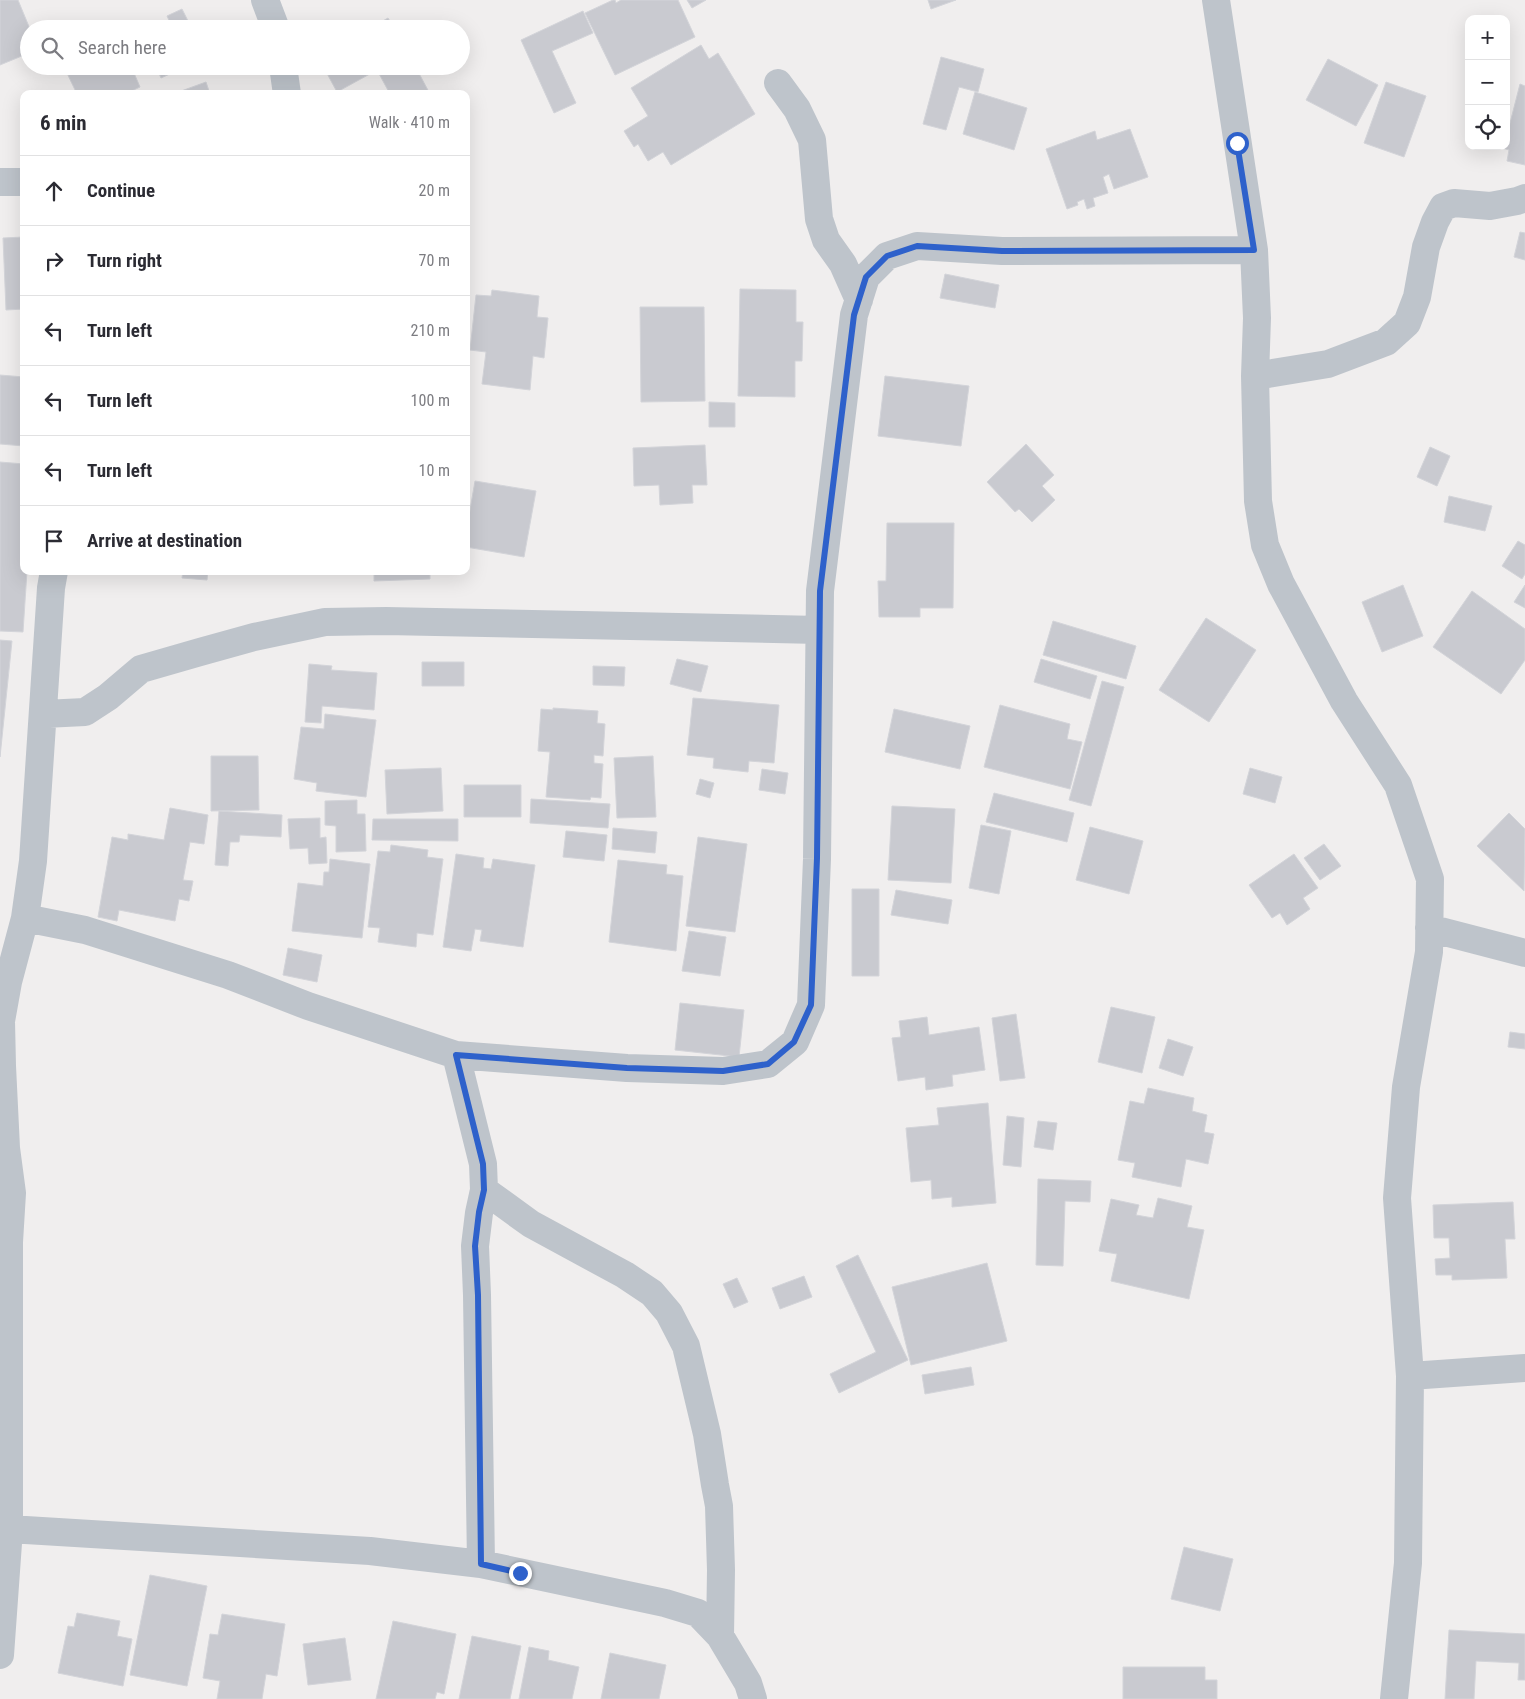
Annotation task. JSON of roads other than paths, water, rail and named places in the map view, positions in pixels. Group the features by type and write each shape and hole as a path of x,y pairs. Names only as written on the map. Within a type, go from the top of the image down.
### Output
{"street":[{"path":"265,0 273,20"},
{"path":"1216,0 1254,250 1257,318 1255,376 1258,501 1265,545 1281,584 1344,702 1398,786 1430,878 1429,952 1406,1087 1397,1198 1410,1376 1408,1563 1394,1699"},
{"path":"284,75 286,90"},
{"path":"778,83 797,109 812,140 819,219 826,240 843,264 859,300"},
{"path":"0,182 20,182"},
{"path":"1255,376 1328,364 1386,342 1407,324 1417,297 1426,247 1443,207 1454,202 1490,206 1525,198"},
{"path":"25,918 85,930 228,975 308,1006 456,1055 627,1068 723,1071 768,1064 794,1042 811,1005 817,858 820,591 854,315 866,277 887,256 917,246 1002,251 1254,250"},
{"path":"0,1655 8,1529 9,1261 12,1193 6,1148 1,1021 4,982 25,918 33,861 53,575"},
{"path":"44,714 85,712 108,697 141,669 254,637 325,622 386,621 819,630"},
{"path":"1429,928 1525,953"},
{"path":"456,1055 483,1164 484,1190 475,1246 478,1295 481,1564"},
{"path":"484,1190 531,1224 625,1275 652,1293 669,1313 686,1346 707,1434 716,1485 719,1506 720,1636"},
{"path":"1410,1376 1525,1368"},
{"path":"8,1529 370,1551 481,1564 665,1603 698,1613 720,1636 748,1684 753,1699"}]}
